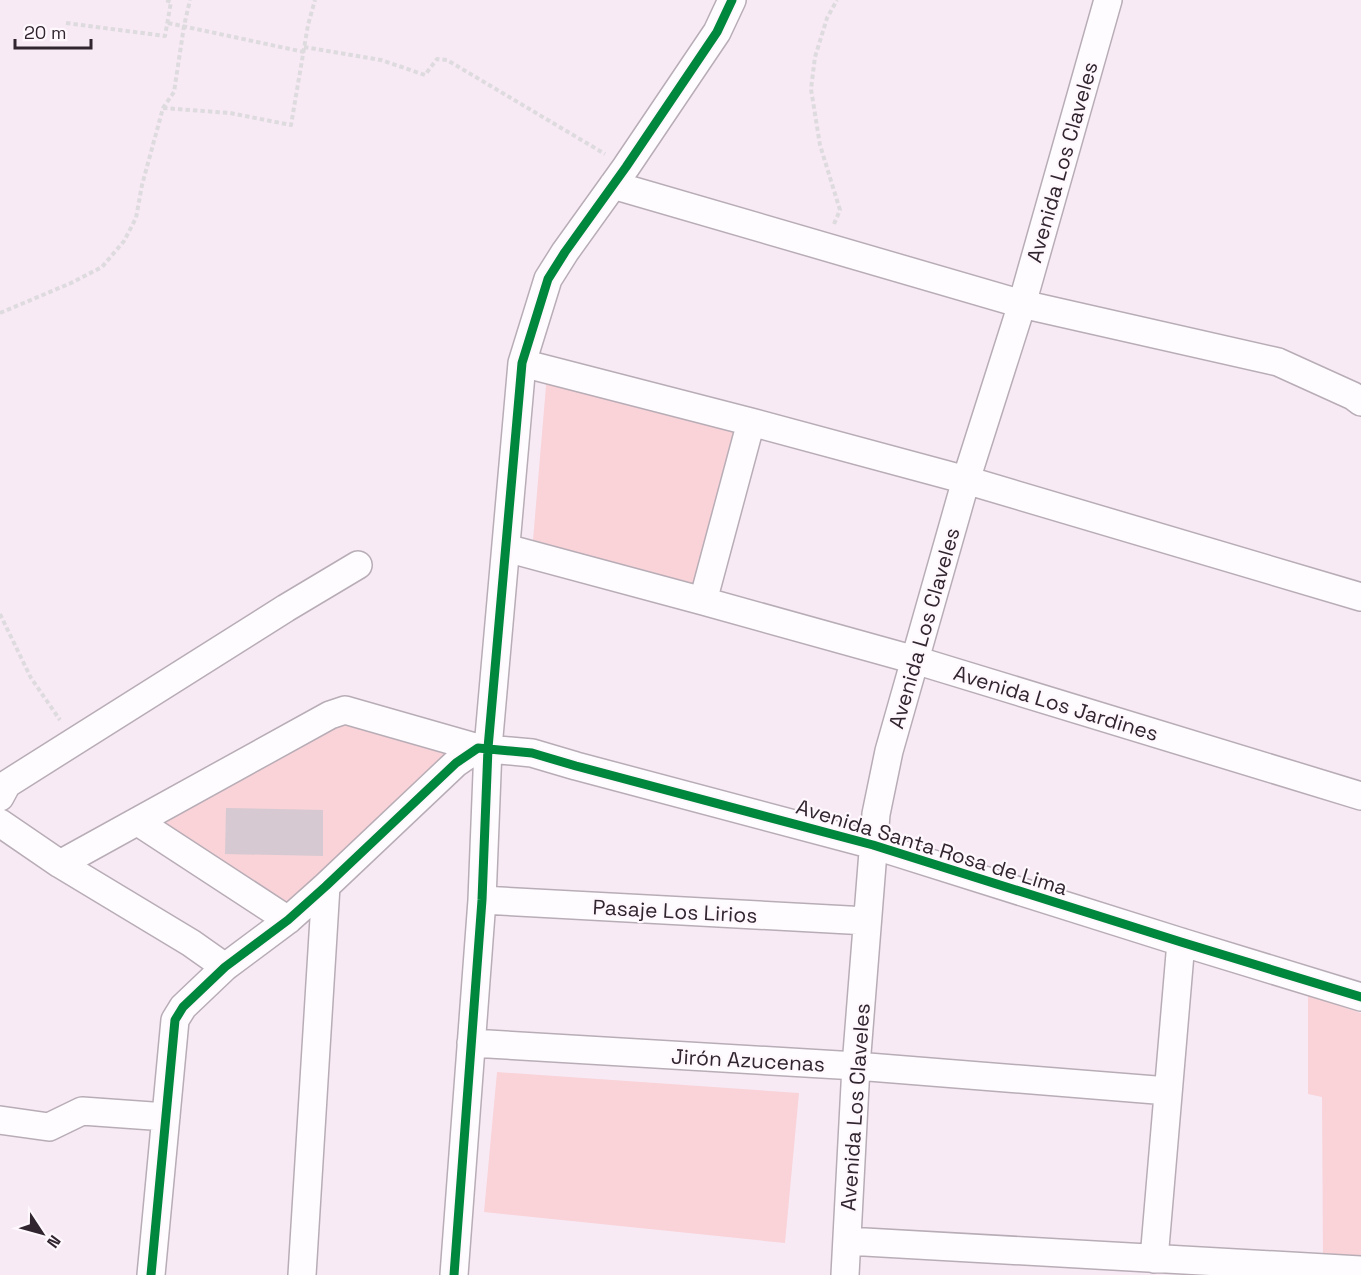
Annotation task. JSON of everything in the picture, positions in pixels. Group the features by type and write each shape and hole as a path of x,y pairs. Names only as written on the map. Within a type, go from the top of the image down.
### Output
{"street":[{"path":"454,1275 483,900 483,748 506,548 522,363 548,279 717,32 732,0"},
{"name":"Avenida Los Claveles","path":"845,1275 856,1066 876,814 889,751 966,480 1022,304 1108,0"},
{"path":"620,176 825,246 1022,304 1278,362 1353,396 1361,402"},
{"path":"522,363 966,480 1361,597"},
{"path":"703,601 751,422"},
{"name":"Avenida Los Jardines","path":"506,548 915,660 1361,796"},
{"path":"0,797 7,784 358,565"},
{"name":"Avenida Santa Rosa de Lima","path":"60,864 330,715 345,710 483,748 532,753 873,845 1361,997"},
{"path":"151,1275 175,1020 183,1007 225,968 288,920 456,763 483,748"},
{"path":"138,822 288,920"},
{"path":"0,823 60,864 191,943 225,968"},
{"path":"302,1275 326,886"},
{"name":"Pasaje Los Lirios","path":"483,900 867,921"},
{"path":"1154,1258 1181,942"},
{"name":"Jirón Azucenas","path":"471,1044 856,1066 1168,1091"},
{"path":"0,1120 49,1126 82,1111 166,1117"},
{"path":"847,1241 1361,1270"}],"path":[{"path":"66,23 165,36 171,2 166,0"},
{"path":"0,313 71,283 102,267 124,241 136,218 142,185 163,108 174,92 190,0"},
{"path":"163,108 230,113 291,125 308,25 315,0"},
{"path":"825,246 840,210 820,145 811,89 816,57 827,18 837,0"},
{"path":"168,23 304,49 381,60 425,75 437,59 447,60 620,176"},
{"path":"0,614 31,678 75,742"}],"shaded area":[{"path":"547,374 739,429 694,586 533,540"},
{"path":"345,717 451,754 281,910 152,822"},
{"path":"1308,995 1361,1013 1361,1267 1323,1264 1322,1097 1308,1094"},
{"path":"497,1072 799,1093 785,1243 484,1212"}],"building":[{"path":"226,808 323,810 323,856 225,854"}],"cycle path":[{"path":"454,1275 482,900 488,748 522,363 548,279 717,32 732,0"},
{"path":"151,1275 175,1020 183,1007 225,967 288,920 456,763 478,748 532,753 873,845 1361,997"}]}
